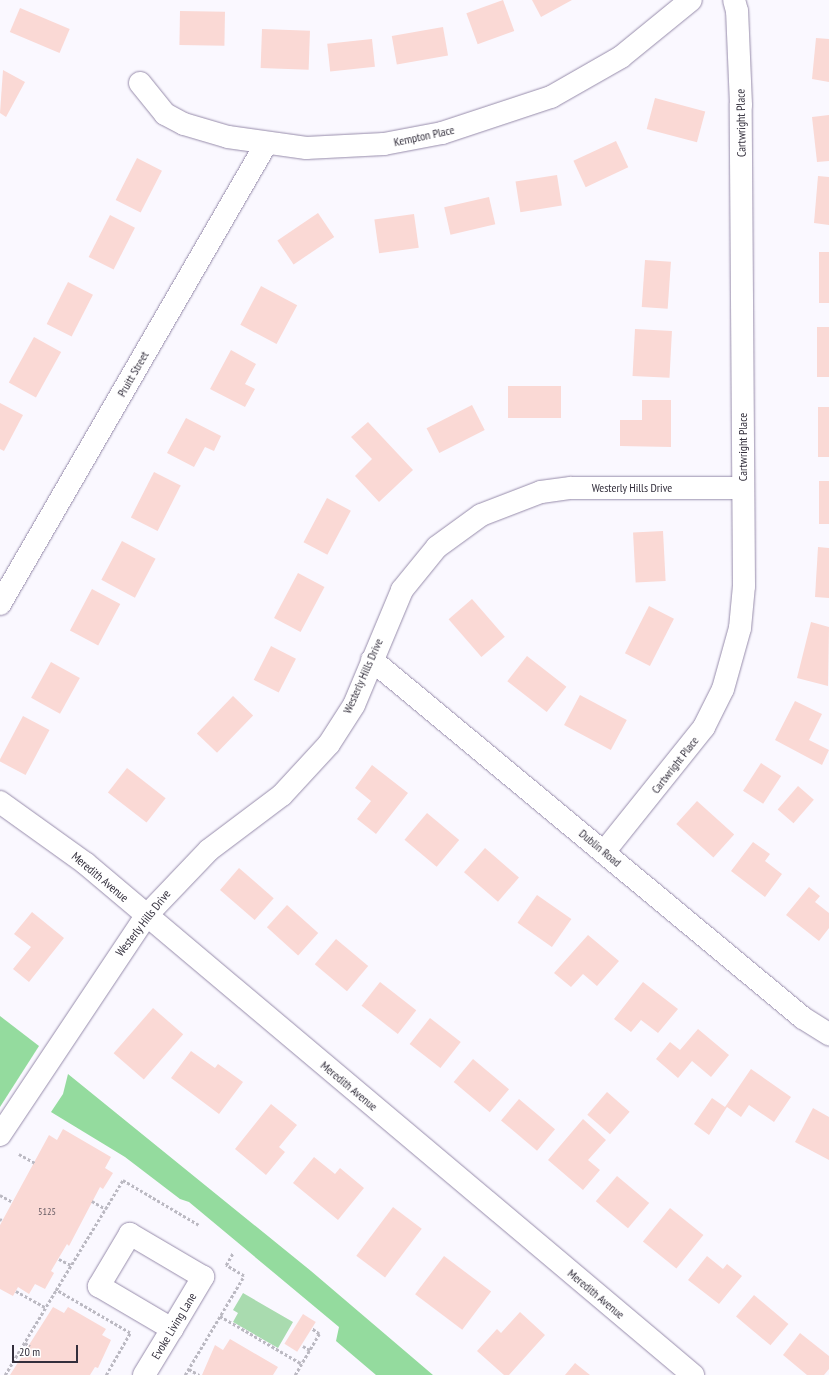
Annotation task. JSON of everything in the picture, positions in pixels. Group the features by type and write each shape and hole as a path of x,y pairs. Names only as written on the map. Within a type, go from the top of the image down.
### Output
{"street":[{"name":"Kempton Place","path":"140,83 157,107 184,124 266,144 332,148 384,144 442,134 526,108 621,57 691,0"},
{"name":"Cartwright Place","path":"604,852 693,745 723,689 740,628 744,586 741,105 738,11 734,0"},
{"name":"Pruitt Street","path":"0,604 7,579 266,144"},
{"name":"Westerly Hills Drive","path":"0,1135 146,916 210,850 282,795 314,762 354,705 386,623 413,575 451,535 512,500 570,488 743,488"},
{"name":"Dublin Road","path":"372,660 803,1018 829,1034"},
{"name":"Meredith Avenue","path":"0,802 85,863 146,916 693,1375"},
{"name":"Evoke Living Lane","path":"144,1375 172,1329 203,1277 130,1234 99,1286 172,1329"}],"path":[{"path":"20,1154 36,1164"},
{"path":"0,1195 11,1201"},
{"path":"92,1201 106,1209"},
{"path":"186,1375 244,1276 226,1265 233,1253"},
{"path":"59,1258 71,1265"},
{"path":"5,1375 56,1290"},
{"path":"16,1291 45,1308"},
{"path":"220,1316 302,1364"},
{"path":"295,1375 319,1334 312,1330"},
{"path":"25,1343 30,1346"},
{"path":"303,1346 310,1350"},
{"path":"189,1369 199,1375"}],"green space":[{"path":"0,1016 39,1046 0,1107"},
{"path":"68,1074 311,1271 433,1375 376,1375 336,1341 339,1327 189,1202 180,1199 125,1157 51,1112 63,1094"},
{"path":"243,1293 293,1322 278,1348 233,1322 238,1313 233,1310"}],"building":[{"path":"503,0 514,31 478,44 466,13"},
{"path":"532,0 572,0 541,17"},
{"path":"20,8 70,29 60,53 10,32"},
{"path":"180,11 225,12 224,46 179,45"},
{"path":"443,27 448,56 397,65 392,36"},
{"path":"262,29 310,31 309,70 261,68"},
{"path":"816,38 829,39 829,82 812,79"},
{"path":"372,39 375,67 330,72 327,44"},
{"path":"3,70 25,82 6,117 0,113"},
{"path":"655,98 705,111 697,142 647,129"},
{"path":"829,115 829,161 817,162 812,117"},
{"path":"616,141 628,167 586,187 573,161"},
{"path":"137,158 162,171 141,213 116,200"},
{"path":"557,175 562,206 520,212 516,182"},
{"path":"818,176 829,177 829,225 814,223"},
{"path":"489,197 495,224 450,235 444,207"},
{"path":"318,213 334,237 294,264 277,240"},
{"path":"414,214 419,248 379,253 374,220"},
{"path":"110,215 135,228 114,270 89,257"},
{"path":"819,252 829,252 829,303 819,303"},
{"path":"645,260 671,262 668,309 642,307"},
{"path":"68,282 93,295 72,337 47,324"},
{"path":"261,286 297,305 277,344 240,325"},
{"path":"817,327 829,327 829,377 817,377"},
{"path":"635,329 672,331 669,378 633,376"},
{"path":"34,337 61,352 36,398 9,382"},
{"path":"231,350 256,364 245,384 255,389 245,407 210,389"},
{"path":"508,386 561,386 561,418 508,418"},
{"path":"642,400 671,400 671,447 620,446 620,420 642,420"},
{"path":"0,403 23,415 4,451 0,449"},
{"path":"472,405 485,430 439,453 427,428"},
{"path":"818,407 829,407 829,457 818,457"},
{"path":"186,418 221,436 214,451 205,447 194,467 167,453"},
{"path":"368,422 413,470 379,502 355,476 372,459 351,437"},
{"path":"154,472 181,486 158,531 131,517"},
{"path":"819,481 829,481 829,524 819,524"},
{"path":"327,498 351,511 327,555 304,542"},
{"path":"663,531 666,581 636,583 633,533"},
{"path":"122,541 156,559 135,598 101,580"},
{"path":"818,547 829,548 829,598 815,597"},
{"path":"298,573 324,587 301,632 274,618"},
{"path":"92,589 120,604 98,646 70,630"},
{"path":"472,599 505,637 481,657 449,619"},
{"path":"649,606 674,619 650,666 625,653"},
{"path":"811,622 829,627 828,686 797,678"},
{"path":"271,646 296,659 279,693 254,680"},
{"path":"527,656 566,687 547,712 507,681"},
{"path":"51,662 80,678 60,714 31,698"},
{"path":"580,695 627,720 611,750 564,725"},
{"path":"233,696 253,715 217,753 197,733"},
{"path":"795,701 822,714 809,740 829,750 822,765 775,740"},
{"path":"23,716 49,730 26,775 0,762"},
{"path":"761,763 781,776 763,804 743,791"},
{"path":"372,765 408,793 376,834 357,819 371,801 355,788"},
{"path":"127,768 166,798 147,823 108,792"},
{"path":"798,786 814,800 794,823 778,809"},
{"path":"697,801 734,834 713,857 676,824"},
{"path":"427,813 459,840 437,867 405,840"},
{"path":"753,842 770,854 765,861 782,874 765,897 731,871"},
{"path":"485,848 519,878 498,902 464,872"},
{"path":"239,868 274,898 255,920 220,890"},
{"path":"809,887 820,896 815,902 829,913 829,928 819,941 786,915"},
{"path":"537,895 571,919 552,947 517,923"},
{"path":"287,905 318,933 298,955 267,927"},
{"path":"32,912 64,938 29,982 13,969 31,947 14,934"},
{"path":"588,935 619,961 597,986 583,974 571,987 554,973"},
{"path":"336,939 368,966 347,991 315,964"},
{"path":"380,982 416,1010 398,1034 362,1006"},
{"path":"643,982 678,1009 658,1033 641,1020 631,1032 614,1019"},
{"path":"153,1008 183,1034 144,1080 114,1053"},
{"path":"430,1018 461,1042 440,1068 410,1044"},
{"path":"698,1029 729,1055 711,1077 692,1061 678,1078 656,1059 670,1042 680,1050"},
{"path":"191,1051 215,1068 218,1064 243,1082 219,1114 171,1078"},
{"path":"473,1059 509,1089 490,1112 454,1082"},
{"path":"751,1069 791,1097 774,1122 749,1105 741,1117 727,1107 709,1135 694,1124 712,1098 725,1107"},
{"path":"607,1092 630,1112 610,1134 587,1115"},
{"path":"519,1099 555,1129 537,1151 501,1120"},
{"path":"271,1104 297,1125 279,1147 285,1152 266,1175 235,1149"},
{"path":"813,1108 829,1117 829,1160 795,1142"},
{"path":"583,1119 606,1140 588,1160 600,1170 583,1190 548,1160"},
{"path":"63,1129 111,1157 105,1168 113,1173 103,1189 100,1187 69,1246 67,1244 51,1271 54,1273 45,1289 35,1284 29,1294 18,1287 13,1296 0,1289 0,1225 49,1135 57,1140"},
{"path":"314,1157 335,1174 340,1168 364,1188 338,1220 293,1183"},
{"path":"617,1176 649,1203 628,1228 596,1201"},
{"path":"393,1207 422,1229 385,1277 356,1256"},
{"path":"670,1208 703,1235 676,1268 643,1241"},
{"path":"444,1256 491,1292 462,1330 415,1294"},
{"path":"707,1256 723,1269 727,1264 742,1276 719,1304 688,1280"},
{"path":"754,1295 788,1324 770,1345 736,1316"},
{"path":"53,1307 64,1313 68,1307 106,1329 102,1335 111,1340 98,1368 95,1367 90,1375 10,1375"},
{"path":"520,1312 545,1335 509,1375 504,1375 477,1351 497,1329 501,1333"},
{"path":"303,1314 316,1322 297,1352 284,1344"},
{"path":"800,1333 829,1356 829,1369 824,1375 807,1375 783,1355"},
{"path":"230,1339 278,1367 273,1375 202,1375 215,1345 223,1350"},
{"path":"575,1363 590,1375 565,1375"}]}
